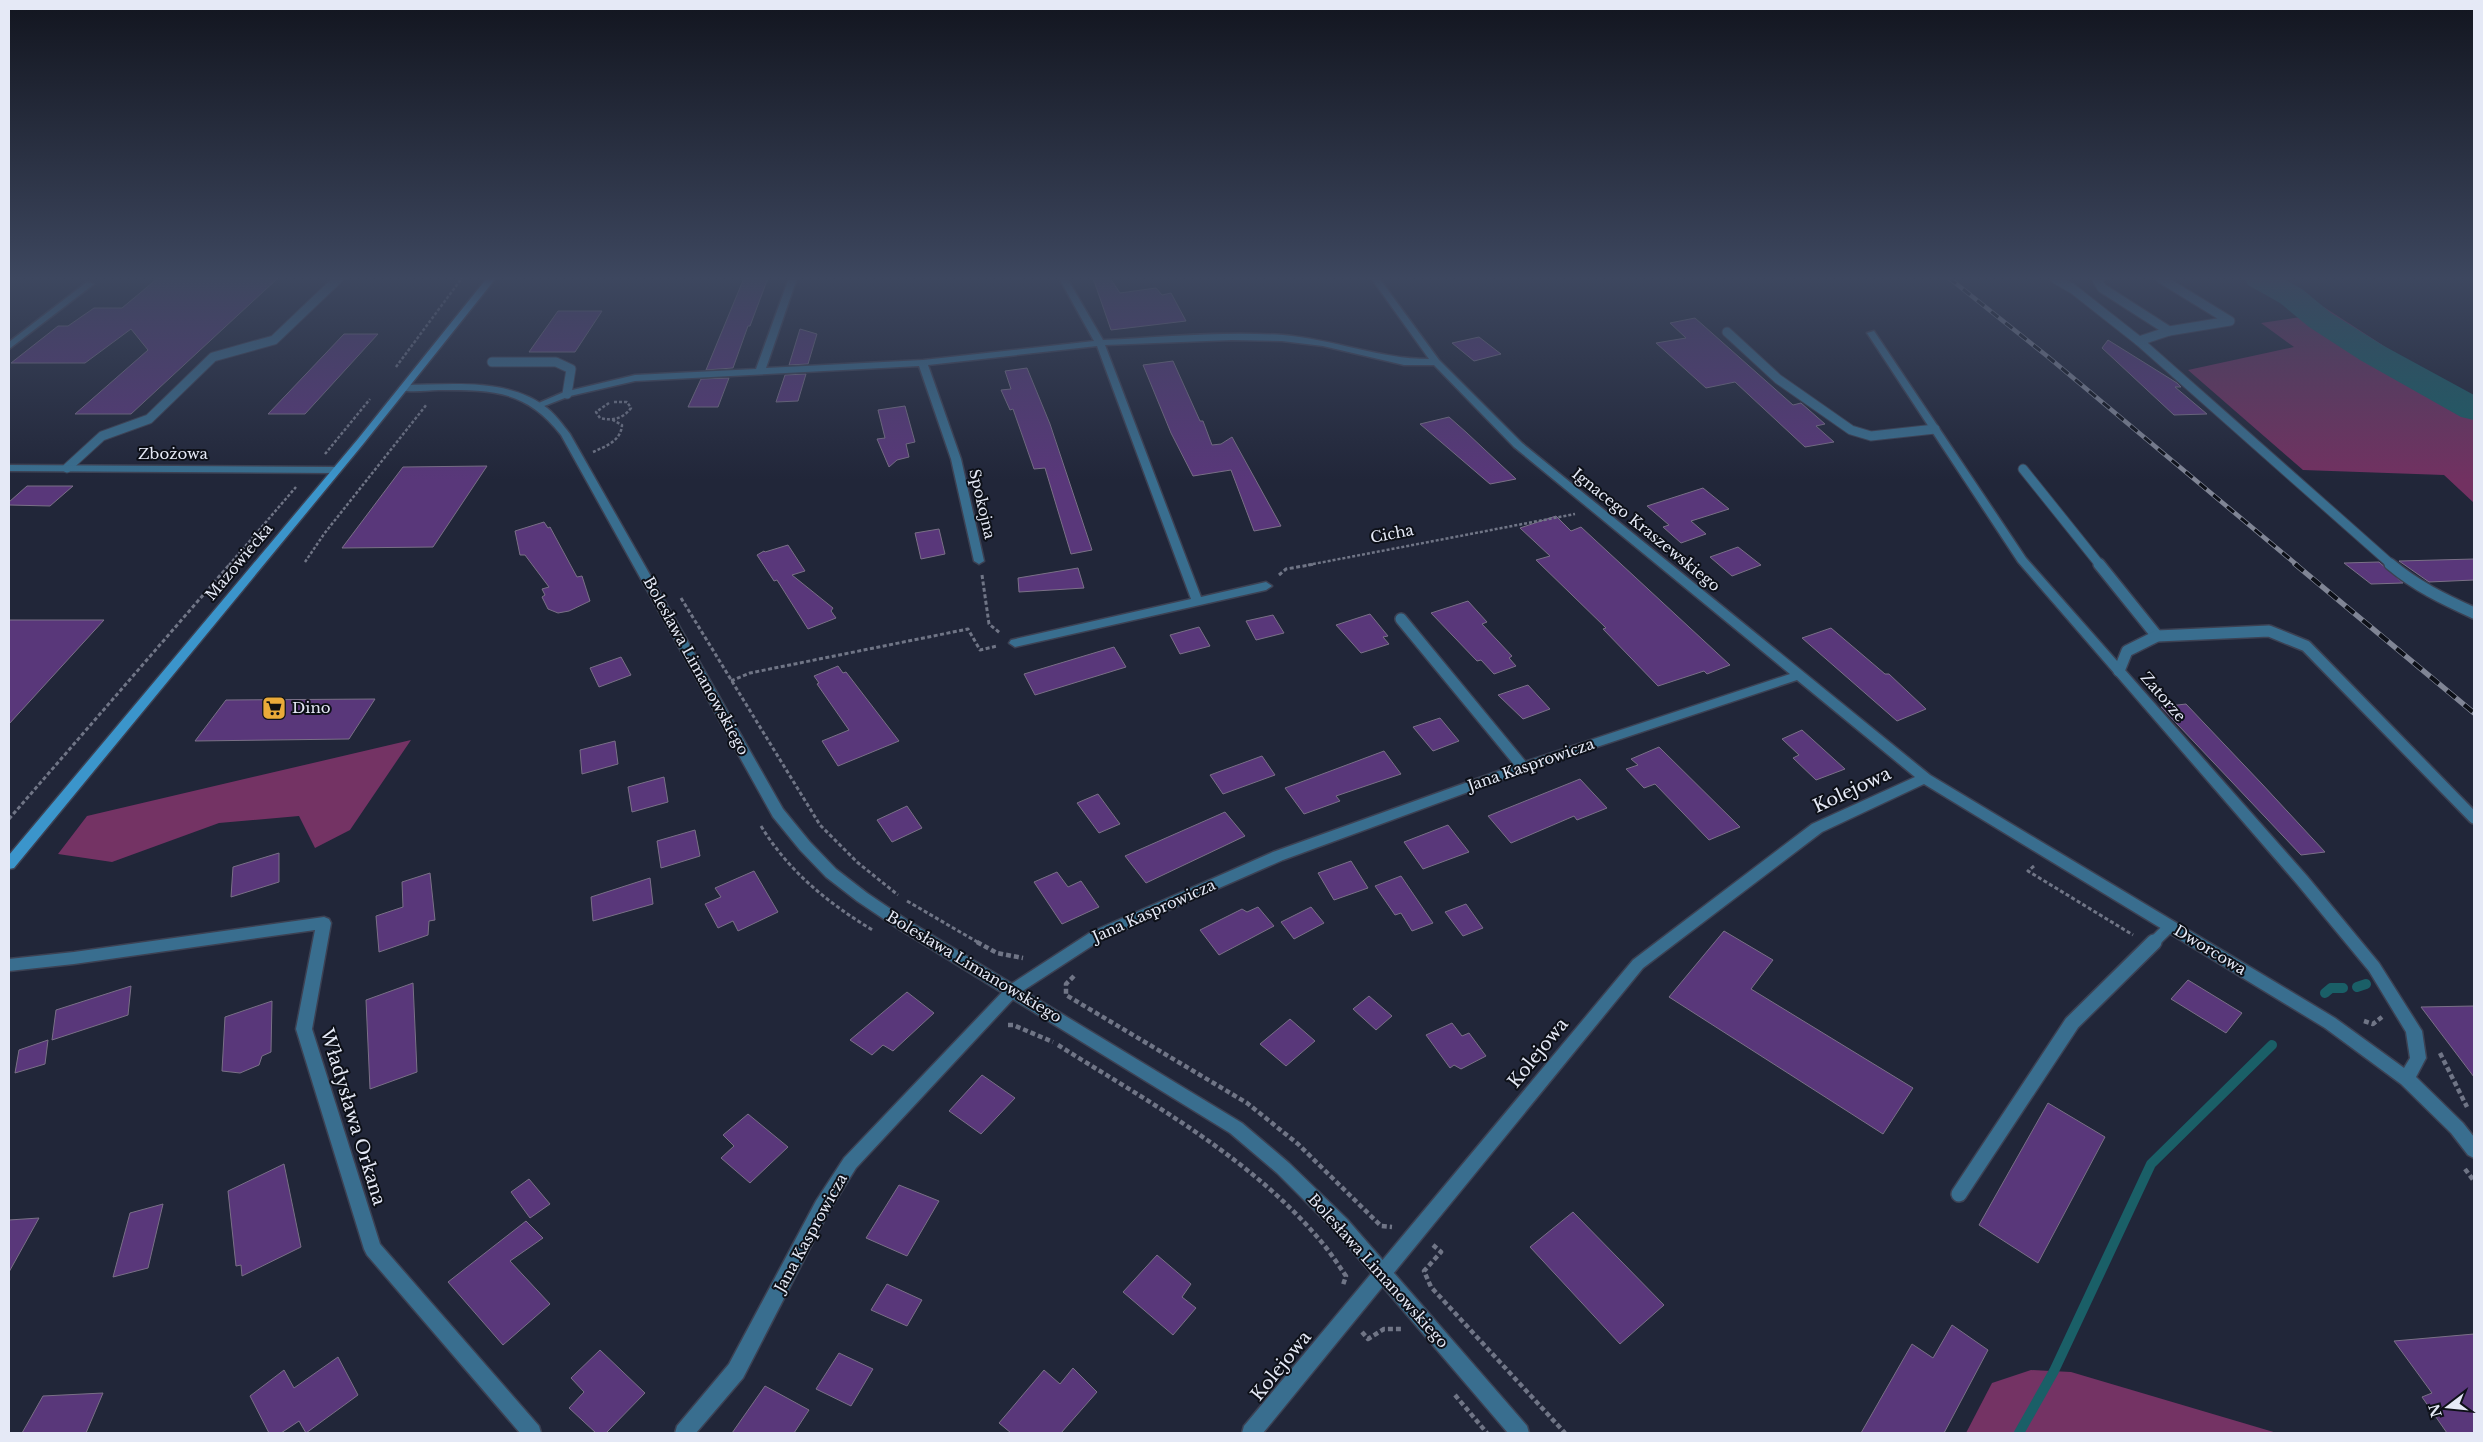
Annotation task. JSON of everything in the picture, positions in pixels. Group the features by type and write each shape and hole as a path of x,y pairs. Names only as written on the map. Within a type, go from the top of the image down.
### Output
{"main road":[{"name":"Mazowiecka","path":"9,864 438,345"}],"street":[{"path":"760,372 769,345"},
{"path":"404,388 490,390 518,396 539,405 566,394 609,382 635,378 923,363 1080,345"},
{"path":"1101,345 1197,601"},
{"path":"1333,345 1404,362 1436,362"},
{"name":"Ignacego Kraszewskiego","path":"1424,345 1436,362 1518,445 1925,778"},
{"name":"Zatorze","path":"1879,345 2022,560 2302,880 2374,967 2414,1031 2418,1058 2406,1080"},
{"name":"Spokojna","path":"923,363 956,459 980,561"},
{"name":"Bolesława Limanowskiego","path":"539,405 552,417 565,434 778,813 831,874 862,898 902,924 1013,990 1236,1128 1283,1168 1341,1225 1520,1433"},
{"name":"Zbożowa","path":"9,468 336,470"},
{"path":"1015,643 1266,586"},
{"name":"Jana Kasprowicza","path":"684,1433 736,1371 822,1207 850,1163 1013,990 1096,936 1278,856 1523,767 1799,675"},
{"name":"Dworcowa","path":"1925,778 2330,1023 2406,1080 2457,1128 2474,1150"},
{"name":"Kolejowa","path":"1251,1433 1638,964 1816,828 1925,778"},
{"name":"Władysława Orkana","path":"9,965 74,958 324,923 304,1029 373,1249 532,1433"}],"lane":[{"path":"67,468 102,436 149,419 212,357 255,345"},
{"path":"1742,345 1778,379 1851,430 1871,436 1935,429"},
{"path":"2144,345 2410,581 2474,614"},
{"path":"492,362 556,362 571,369 566,394"},
{"path":"2023,469 2157,636"},
{"path":"1401,619 1523,767"},
{"path":"2119,671 2127,651 2157,636 2269,631 2306,646 2474,818"},
{"path":"1959,1194 2072,1023 2170,926"}],"path":[{"path":"394,369 412,345"},
{"path":"9,819 374,395"},
{"path":"593,452 617,440 623,432 622,425 611,419 600,418 596,412 598,409 614,402 627,402 630,405 630,412 611,419"},
{"path":"305,562 324,534 428,403"},
{"name":"Cicha","path":"1266,586 1286,569 1598,510"},
{"name":"Spokojna","path":"980,561 989,624 1004,637 1015,643"},
{"path":"1015,643 980,650 968,629 750,672 732,681 820,825 857,862 902,899 997,953 1020,959 1028,956"},
{"path":"2029,860 2036,865 2028,871 2132,935 2158,938"},
{"path":"2355,1019 2373,1024 2381,1019 2384,1009"},
{"path":"998,1025 1013,1024 1052,1041 1220,1150 1300,1219 1323,1243 1346,1276 1342,1290"},
{"path":"2437,1048 2468,1109"},
{"path":"2463,1166 2474,1181"},
{"path":"1441,1252 1424,1271 1431,1287 1565,1433"},
{"path":"1368,1339 1384,1329 1399,1327 1405,1334"},
{"path":"1451,1390 1487,1433"}],"shaded area":[{"path":"2292,345 2383,345 2421,370 2474,396 2474,503 2444,475 2303,470 2188,370 2294,347"},
{"path":"411,740 350,830 315,848 299,816 219,823 112,862 58,854 87,816"},
{"path":"2031,1370 2071,1372 2277,1433 1966,1433 1992,1383"}],"building":[{"path":"33,345 109,345 85,363 11,363"},
{"path":"144,345 205,345 131,414 75,414 148,350"},
{"path":"333,345 368,345 305,414 268,414"},
{"path":"534,345 579,345 575,352 529,352"},
{"path":"716,345 741,345 733,368 706,370"},
{"path":"795,345 814,345 808,364 789,365"},
{"path":"1455,345 1490,345 1501,354 1474,361"},
{"path":"1659,345 1726,345 1793,405 1801,403 1825,424 1816,426 1834,442 1805,447 1735,382 1706,388"},
{"path":"2104,345 2116,345 2177,383 2181,387 2175,387 2207,414 2174,415 2102,348"},
{"path":"1173,361 1200,421 1203,421 1212,445 1221,444 1232,437 1281,526 1254,531 1231,470 1193,476 1171,433 1143,365"},
{"path":"1027,368 1050,424 1092,550 1071,554 1045,468 1034,469 1013,409 1010,410 1001,390 1011,389 1005,371"},
{"path":"806,374 798,401 776,402 785,375"},
{"path":"729,378 718,407 688,407 701,379"},
{"path":"905,406 915,442 906,444 909,457 897,460 889,467 877,439 885,438 878,410"},
{"path":"1449,417 1516,479 1490,484 1420,424"},
{"path":"487,466 433,547 342,548 403,467"},
{"path":"27,486 73,486 50,506 9,505 9,502"},
{"path":"1703,488 1729,509 1691,521 1706,534 1681,543 1663,527 1669,525 1647,506"},
{"path":"1556,516 1571,531 1581,527 1730,665 1707,674 1704,671 1658,686 1603,629 1606,628 1536,560 1550,556 1520,528"},
{"path":"544,522 548,528 550,527 577,577 582,576 590,601 569,611 558,613 548,609 542,597 545,595 542,589 549,587 525,555 520,555 515,531"},
{"path":"939,529 945,554 921,559 915,533"},
{"path":"788,545 805,571 792,575 833,608 831,611 836,618 808,629 777,580 774,581 757,555 764,551"},
{"path":"1738,547 1761,565 1732,576 1710,557"},
{"path":"2474,559 2474,580 2429,582 2399,561"},
{"path":"2379,562 2403,583 2371,584 2344,563"},
{"path":"1078,568 1084,588 1019,592 1018,578"},
{"path":"1468,601 1487,622 1482,624 1512,656 1509,658 1516,666 1494,674 1481,660 1477,661 1431,613"},
{"path":"1370,614 1388,636 1383,637 1389,644 1361,653 1336,625"},
{"path":"1273,615 1284,633 1256,640 1246,621"},
{"path":"9,620 104,620 9,724"},
{"path":"1199,627 1210,646 1180,654 1170,635"},
{"path":"1831,628 1885,674 1889,674 1926,709 1897,721 1802,638"},
{"path":"1114,647 1126,667 1035,695 1024,674"},
{"path":"621,657 631,675 599,687 590,668"},
{"path":"838,666 843,673 846,672 899,741 838,766 822,741 849,730 817,684 819,683 814,676"},
{"path":"1528,685 1550,709 1523,719 1498,695"},
{"path":"375,699 349,739 195,741 226,700"},
{"path":"2186,704 2325,852 2301,855 2161,707"},
{"path":"1440,718 1459,741 1433,751 1413,727"},
{"path":"1802,730 1845,769 1816,780 1793,758 1799,755 1782,739"},
{"path":"615,741 618,764 582,774 580,750"},
{"path":"1659,747 1740,827 1709,840 1655,784 1644,788 1626,769 1638,765 1631,759"},
{"path":"1384,751 1401,774 1336,796 1340,801 1304,814 1285,788"},
{"path":"1262,756 1275,775 1223,794 1210,775"},
{"path":"664,777 668,802 632,812 628,787"},
{"path":"1580,779 1607,808 1577,820 1574,816 1511,843 1488,816"},
{"path":"1098,794 1120,824 1099,833 1077,803"},
{"path":"907,806 922,828 892,842 877,820"},
{"path":"1225,812 1245,836 1146,883 1125,856"},
{"path":"1448,825 1469,852 1423,869 1404,842"},
{"path":"695,830 700,856 661,868 657,841"},
{"path":"279,853 279,882 231,897 233,867"},
{"path":"1351,861 1368,888 1334,900 1318,873"},
{"path":"754,871 778,912 738,931 733,921 718,928 705,904 721,897 715,888"},
{"path":"1057,872 1068,887 1081,881 1099,907 1062,924 1034,882"},
{"path":"430,873 435,920 429,921 428,935 379,952 376,916 403,907 402,882"},
{"path":"1401,876 1433,923 1412,931 1401,913 1395,915 1375,886"},
{"path":"650,878 653,904 593,921 591,897"},
{"path":"1466,904 1483,928 1463,936 1445,912"},
{"path":"1258,907 1274,926 1219,955 1200,930 1242,909 1247,912"},
{"path":"1311,907 1324,923 1294,939 1281,922"},
{"path":"1724,931 1773,960 1751,989 1913,1088 1883,1134 1669,997"},
{"path":"2188,980 2242,1013 2226,1033 2171,999"},
{"path":"413,983 417,1072 370,1089 366,1000"},
{"path":"131,986 128,1015 52,1040 56,1010"},
{"path":"907,992 934,1013 893,1051 883,1045 872,1055 850,1040"},
{"path":"1369,996 1392,1016 1376,1030 1353,1009"},
{"path":"272,1001 271,1052 262,1056 259,1065 240,1073 222,1071 225,1017"},
{"path":"2474,1006 2474,1077 2421,1007"},
{"path":"1290,1019 1315,1041 1286,1066 1260,1044"},
{"path":"1452,1023 1462,1036 1469,1033 1486,1056 1461,1069 1454,1065 1450,1068 1426,1035"},
{"path":"48,1040 45,1064 15,1073 19,1050"},
{"path":"982,1075 1015,1098 981,1134 949,1111"},
{"path":"2048,1103 2105,1137 2038,1263 1979,1225"},
{"path":"748,1114 788,1147 750,1183 721,1158 734,1146 723,1135"},
{"path":"284,1164 301,1247 242,1276 241,1265 236,1266 228,1191"},
{"path":"529,1179 550,1204 530,1218 511,1192"},
{"path":"899,1185 939,1201 907,1256 866,1238"},
{"path":"163,1204 148,1268 113,1277 130,1213"},
{"path":"1573,1212 1664,1305 1620,1344 1530,1247"},
{"path":"39,1218 9,1272 9,1220"},
{"path":"526,1221 543,1238 510,1261 550,1304 503,1345 448,1282"},
{"path":"1157,1255 1191,1284 1182,1297 1196,1308 1173,1335 1123,1292"},
{"path":"887,1284 922,1300 907,1326 871,1310"},
{"path":"1952,1325 1988,1350 1944,1433 1861,1433 1912,1344 1933,1358"},
{"path":"2474,1334 2474,1433 2447,1433 2422,1397 2432,1393 2394,1341"},
{"path":"600,1350 645,1393 606,1433 596,1433 569,1408 584,1392 571,1378"},
{"path":"839,1353 873,1369 851,1406 816,1389"},
{"path":"338,1357 358,1395 306,1433 299,1421 281,1433 269,1433 250,1396 284,1370 294,1388"},
{"path":"1073,1368 1097,1392 1061,1433 1011,1433 999,1423 1044,1370 1060,1384"},
{"path":"765,1386 809,1410 794,1433 732,1433"},
{"path":"103,1393 86,1433 22,1433 43,1396"}],"waterway":[{"path":"2360,345 2474,409"},
{"path":"2357,987 2366,984"},
{"path":"2325,993 2331,988 2343,988"},
{"path":"2019,1433 2054,1371 2151,1164 2272,1045"}],"railway":[{"path":"2034,345 2297,565"},
{"path":"2295,564 2474,713"}],"place":[{"name":"Dino","path":"274,708"}]}
